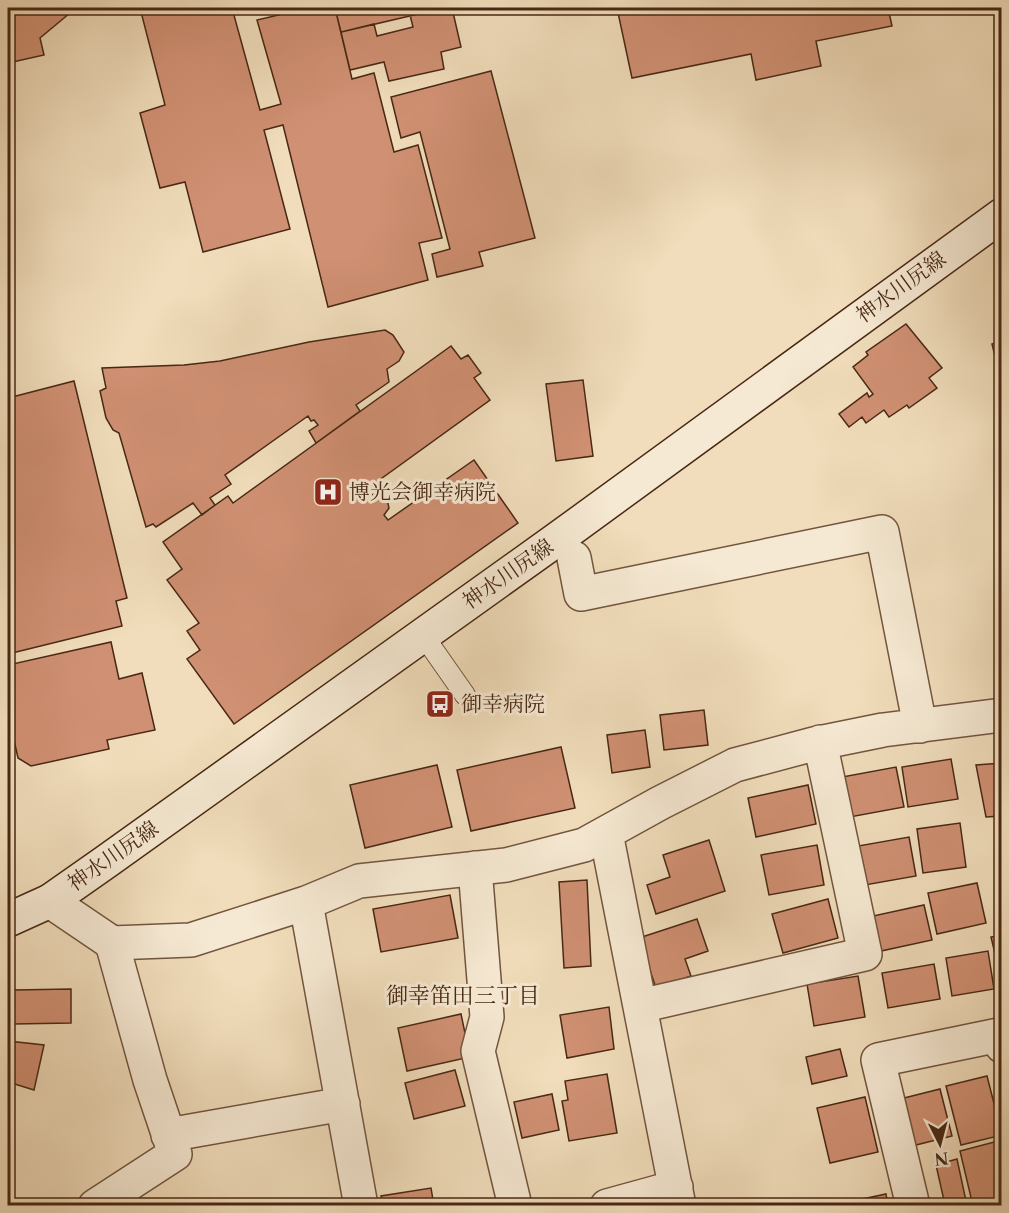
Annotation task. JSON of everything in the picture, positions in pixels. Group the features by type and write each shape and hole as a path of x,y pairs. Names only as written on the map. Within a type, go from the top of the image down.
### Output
{"street":[{"name":"神水川尻線","path":"8,920 50,901 556,540 1002,215"},
{"path":"574,558 581,594 882,532 920,726"},
{"path":"50,901 111,943 191,939 306,903 359,881 506,865 584,845 735,765 820,742 883,730 1002,715"},
{"path":"640,1006 865,954 820,742"},
{"path":"606,833 677,1196 607,1206"},
{"path":"475,868 487,1017 478,1051 515,1206"},
{"path":"306,903 361,1206"},
{"path":"95,1206 175,1154 150,1080 111,943"},
{"path":"913,1206 878,1060 999,1035 1002,1046"},
{"path":"168,1135 343,1104"}],"lane":[{"path":"423,635 465,695"}],"building":[{"path":"8,8 69,8 70,13 40,38 44,55 8,63"},
{"path":"140,8 232,8 260,110 281,104 257,20 287,13 285,8 335,8 352,79 374,73 394,152 418,145 442,238 419,243 428,280 328,307 283,125 264,130 290,229 203,252 185,182 160,188 140,113 165,105"},
{"path":"335,8 444,8 341,32"},
{"path":"452,8 461,47 441,52 444,69 389,81 384,62 350,70 341,32 374,24 377,36 413,27 410,15"},
{"path":"617,8 888,8 892,26 816,41 821,66 756,80 751,54 632,78"},
{"path":"491,71 535,238 479,252 483,266 437,277 432,254 450,249 420,132 401,138 391,97"},
{"path":"906,324 942,368 929,378 937,388 909,408 907,405 889,417 884,410 866,423 862,417 849,427 839,414 867,393 869,397 873,394 853,367 868,355 866,352"},
{"path":"385,330 393,335 404,352 399,361 387,369 389,382 356,405 360,411 316,443 309,431 318,425 308,416 225,475 231,484 210,498 215,505 202,515 193,503 156,527 153,524 146,527 119,433 113,430 106,418 100,391 106,388 102,368 184,365 220,361 309,342"},
{"path":"1002,341 1002,376 1000,377 992,344"},
{"path":"451,346 461,359 468,355 481,373 474,378 490,400 367,489 370,495 376,494 387,499 389,508 384,515 388,520 474,460 518,523 234,724 187,659 200,650 187,631 199,623 167,580 182,569 163,542 228,496 233,503"},
{"path":"8,380 12,397 74,381 127,598 116,601 122,626 8,654"},
{"path":"583,380 593,456 556,461 546,384"},
{"path":"111,642 119,679 142,673 155,730 107,740 109,749 31,766 18,758 8,713 8,665"},
{"path":"704,710 708,745 664,750 660,715"},
{"path":"645,730 650,767 612,773 607,735"},
{"path":"561,747 575,808 471,831 457,770"},
{"path":"951,759 958,799 908,807 902,767"},
{"path":"1002,763 1002,816 986,817 976,765"},
{"path":"437,765 452,827 365,848 350,785"},
{"path":"896,767 904,807 850,817 842,777"},
{"path":"808,785 816,824 756,837 748,798"},
{"path":"960,823 966,867 923,873 917,829"},
{"path":"909,837 916,876 865,885 858,846"},
{"path":"709,840 725,891 656,914 647,885 670,877 663,855"},
{"path":"817,845 824,885 769,895 761,855"},
{"path":"1002,851 1002,905 995,852"},
{"path":"587,880 591,966 564,968 559,882"},
{"path":"977,883 986,923 937,934 928,893"},
{"path":"450,895 458,938 381,952 373,909"},
{"path":"828,899 838,938 783,953 772,914"},
{"path":"924,905 932,940 881,951 873,916"},
{"path":"697,919 708,951 685,959 691,976 656,988 639,938"},
{"path":"1002,935 1002,983 991,937"},
{"path":"988,951 994,989 952,996 946,958"},
{"path":"934,964 940,999 888,1008 882,973"},
{"path":"858,976 865,1017 814,1026 807,984"},
{"path":"71,989 71,1023 14,1024 14,990"},
{"path":"609,1007 614,1049 567,1058 560,1015"},
{"path":"461,1014 470,1057 407,1071 398,1028"},
{"path":"8,1041 44,1045 34,1090 8,1082"},
{"path":"840,1049 847,1076 812,1084 806,1057"},
{"path":"455,1070 465,1106 414,1119 405,1083"},
{"path":"607,1074 617,1133 569,1141 562,1101 568,1100 565,1081"},
{"path":"987,1076 1002,1135 961,1145 946,1086"},
{"path":"940,1089 952,1136 908,1147 896,1100"},
{"path":"552,1094 559,1130 522,1138 514,1102"},
{"path":"865,1097 878,1152 830,1163 817,1108"},
{"path":"1002,1140 1002,1206 973,1206 960,1151"},
{"path":"957,1159 966,1201 945,1205 936,1165"},
{"path":"431,1188 434,1206 382,1206 381,1196"},
{"path":"886,1194 888,1206 840,1206 839,1204"}],"place":[{"name":"博光会御幸病院","path":"328,492"},
{"name":"御幸病院","path":"440,704"}],"district":[{"name":"御幸笛田三丁目","path":"463,995"}]}
